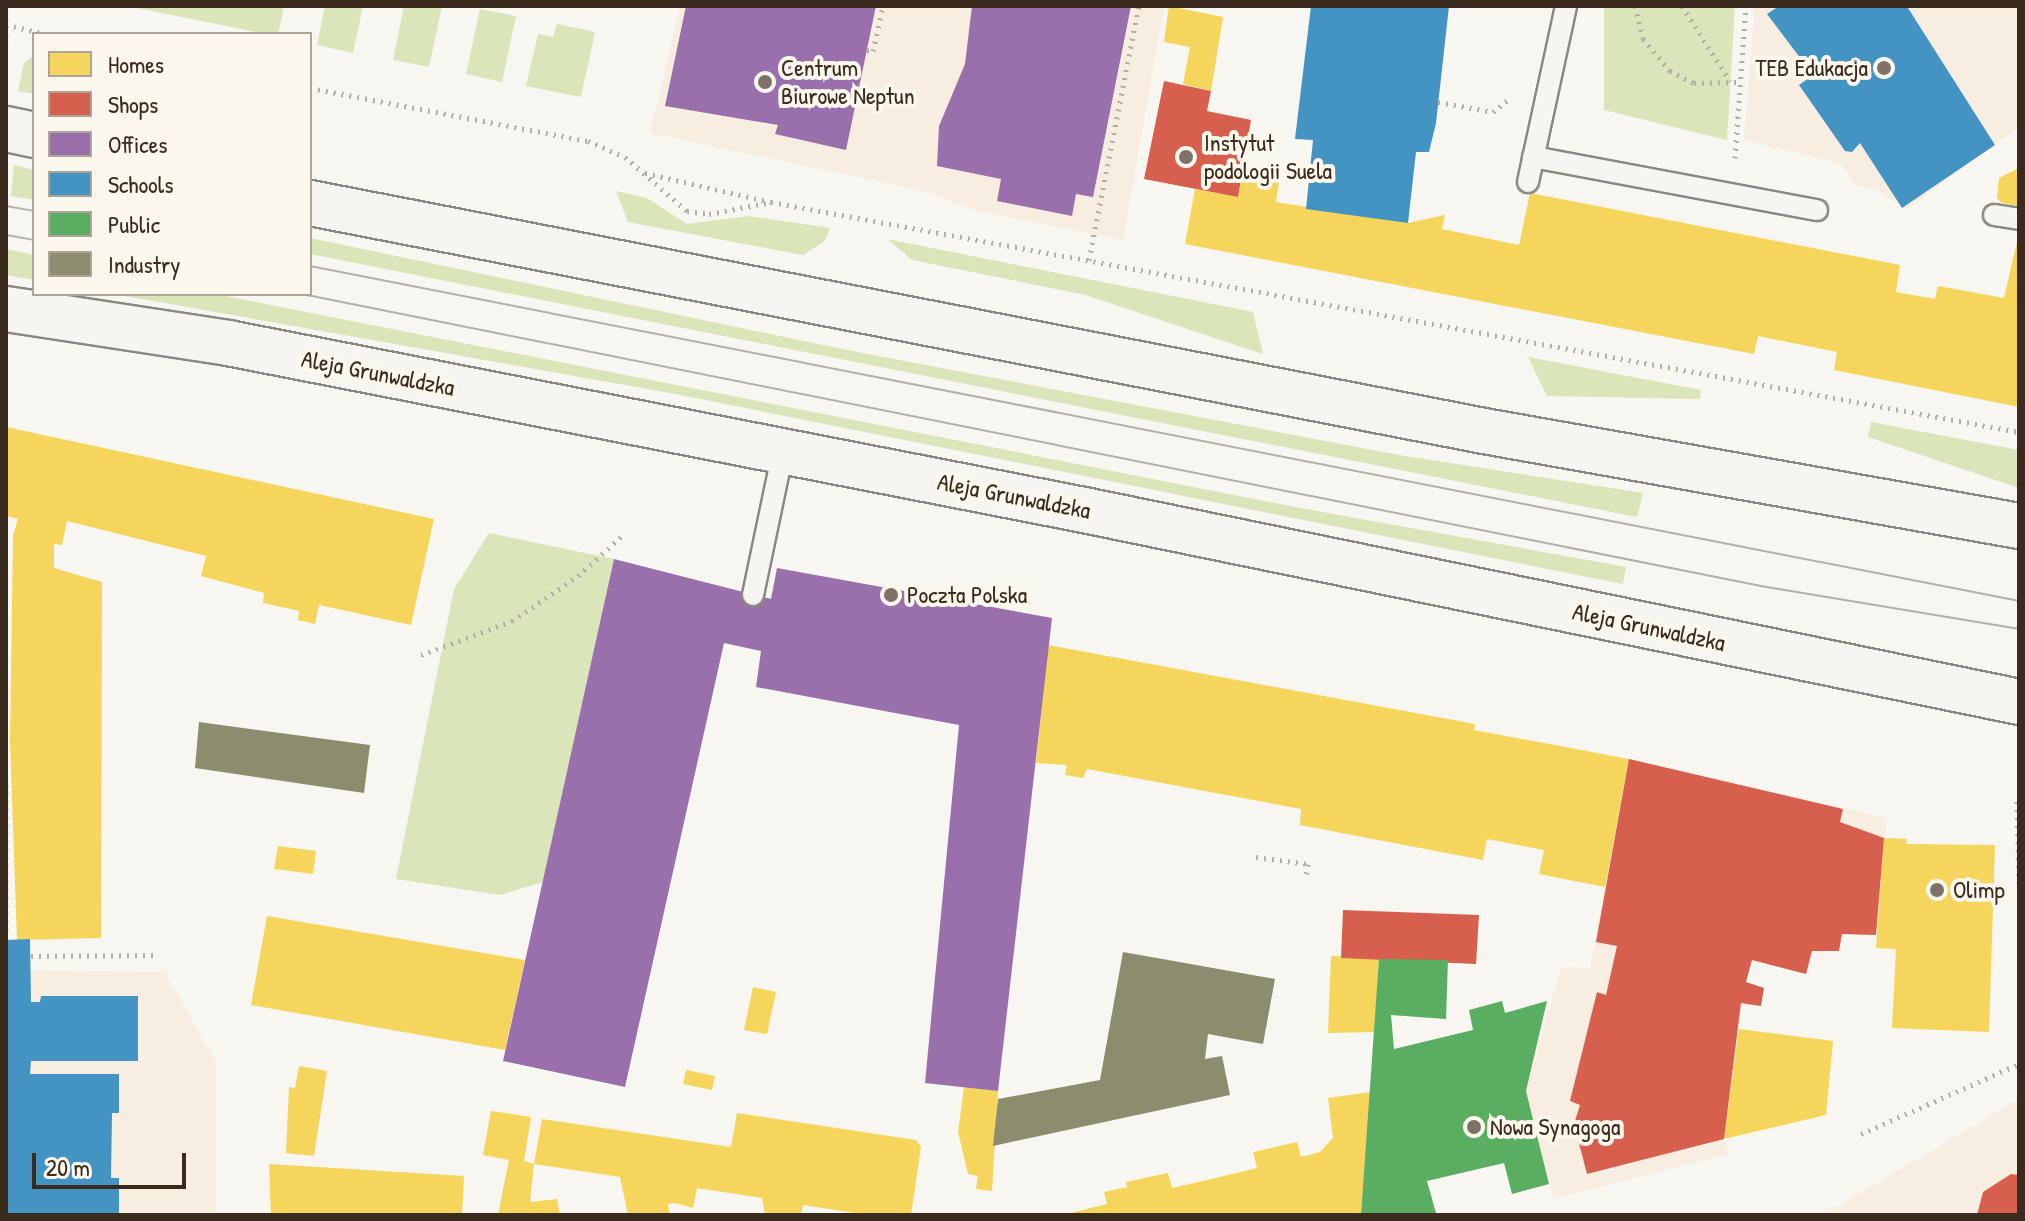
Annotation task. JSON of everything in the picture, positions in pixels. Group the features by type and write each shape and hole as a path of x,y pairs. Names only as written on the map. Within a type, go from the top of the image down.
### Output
{"main road":[{"path":"6,129 32,135"},
{"path":"312,203 1454,425 2019,526"},
{"name":"Aleja Grunwaldzka","path":"6,309 228,343 2019,702"}],"lane":[{"path":"1528,182 1566,6"},
{"path":"1533,157 1817,210"},
{"path":"1994,215 2019,219"},
{"path":"753,595 783,452"}],"path":[{"path":"867,50 873,51 883,6"},
{"path":"1089,260 1139,6"},
{"path":"1635,6 1643,39 1670,71 1707,85 1741,82"},
{"path":"1682,6 1730,81"},
{"path":"1735,154 1746,6"},
{"path":"6,10 6,42"},
{"path":"8,25 38,32"},
{"path":"312,88 588,141 625,157 687,211 709,214 771,202"},
{"path":"1438,102 1493,112 1507,99"},
{"path":"645,173 771,202 2019,432"},
{"path":"421,655 512,621 578,576 623,535"},
{"path":"6,785 6,935"},
{"path":"2017,801 2019,884"},
{"path":"1256,857 1308,864 1306,876"},
{"path":"31,956 154,955"},
{"path":"1861,1134 2019,1064"}],"shaded area":[{"path":"680,6 1164,6 1123,240 976,211 928,192 650,133"},
{"name":"TEB Edukacja","path":"1755,6 2018,6 2019,127 1907,209 1876,189 1856,185 1841,164 1744,140"},
{"path":"1629,759 1887,818 1876,935 1842,934 1839,951 1812,951 1806,974 1752,961 1746,982 1764,988 1761,1006 1741,1004 1724,1139 1728,1154 1553,1199 1526,1091 1561,967 1590,968"},
{"path":"6,970 165,972 216,1062 216,1215 6,1215"},
{"path":"2019,1099 2019,1215 1821,1215 1865,1190"}],"green space":[{"path":"127,6 284,6 278,32 256,32"},
{"path":"325,6 363,6 353,53 317,45"},
{"path":"404,6 442,6 429,67 393,60"},
{"path":"1604,6 1735,6 1727,140 1604,110"},
{"path":"480,9 516,16 502,82 466,74"},
{"path":"557,24 595,32 581,97 526,86 538,34 553,37"},
{"path":"32,57 32,94 18,91 24,63"},
{"path":"14,165 32,170 32,200 11,196"},
{"path":"616,191 647,198 687,224 748,216 830,228 825,241 803,255 628,222"},
{"path":"312,238 852,351 1399,455 1643,493 1637,517 312,254"},
{"path":"887,239 1253,312 1263,354 1086,295 912,260"},
{"path":"6,249 32,255 32,280 6,275"},
{"path":"125,296 225,296 1295,507 1626,567 1623,584 670,393"},
{"path":"1528,357 1701,390 1700,399 1547,396"},
{"path":"1871,422 2019,450 2019,488 1868,437"},
{"path":"489,533 614,559 543,882 500,895 396,879 454,589"}],"building: Homes":[{"path":"1169,6 1223,17 1211,91 1183,84 1190,47 1164,42"},
{"path":"2019,168 2019,206 2002,203 1997,198 1999,178"},
{"path":"1243,169 1280,177 1276,202 1408,223 1445,215 1442,229 1519,245 1530,193 1900,265 1896,292 1935,299 1938,286 2004,298 2019,233 2019,407 1834,370 1837,352 1758,336 1754,354 1185,244 1195,189 1238,197"},
{"path":"6,427 434,519 411,625 319,605 315,624 298,620 299,611 263,603 264,593 201,576 206,556 67,521 62,545 54,544 54,568 102,582 101,938 17,940 10,740 13,535 18,519 6,516"},
{"path":"1048,645 1475,724 1474,730 1629,759 1605,887 1539,874 1544,850 1487,839 1483,860 1300,825 1301,809 1087,769 1083,778 1065,775 1067,765 1036,763"},
{"name":"Olimp","path":"1884,838 1907,839 1906,844 1995,845 1989,1032 1892,1028 1896,949 1876,948"},
{"path":"278,846 316,851 313,874 274,869"},
{"path":"267,916 525,960 505,1050 251,1005"},
{"path":"1331,956 1379,959 1375,1032 1328,1033"},
{"path":"753,987 776,992 767,1034 744,1030"},
{"path":"1739,1029 1833,1041 1826,1115 1724,1139"},
{"path":"299,1066 327,1071 314,1156 286,1153 289,1087 295,1088"},
{"path":"686,1070 715,1076 712,1090 683,1084"},
{"path":"964,1087 998,1091 992,1191 976,1189 978,1176 968,1174 958,1132"},
{"path":"1371,1092 1361,1215 1062,1215 1107,1204 1104,1192 1127,1187 1126,1182 1168,1173 1172,1188 1216,1178 1257,1168 1253,1152 1297,1142 1301,1157 1320,1152 1333,1138 1328,1098"},
{"path":"491,1111 531,1117 524,1161 534,1164 530,1202 557,1199 560,1215 498,1215 509,1160 483,1155"},
{"path":"737,1113 916,1140 921,1147 911,1215 867,1215 803,1205 801,1215 765,1215 762,1198 697,1188 693,1208 675,1203 668,1204 670,1215 628,1215 620,1177 534,1164 542,1119 731,1147"},
{"path":"269,1164 464,1176 462,1215 271,1215"}],"building: Shops":[{"path":"1164,81 1211,91 1207,111 1251,120 1238,197 1144,179"},
{"path":"1629,759 1843,809 1840,822 1884,838 1876,935 1842,934 1839,951 1812,951 1806,974 1752,960 1746,982 1764,988 1761,1006 1741,1003 1724,1139 1587,1174 1574,1124 1580,1105 1570,1101 1597,992 1606,995 1617,946 1596,942"},
{"path":"1343,910 1479,915 1476,964 1341,958"},
{"path":"2011,1174 2019,1175 2019,1215 1977,1215 1983,1192"}],"building: Offices":[{"name":"Centrum Biurowe Neptun","path":"686,6 876,6 846,150 775,134 778,125 665,106"},
{"path":"972,6 1131,6 1093,197 1076,194 1072,216 997,201 1001,179 937,166 939,126 965,64"},
{"path":"614,559 771,599 777,568 1052,618 998,1091 925,1083 959,725 756,687 761,651 724,643 625,1087 503,1061"}],"building: Schools":[{"path":"1311,6 1449,6 1436,123 1429,152 1416,152 1408,223 1306,209 1313,140 1295,139"},
{"path":"1779,6 1908,8 1995,145 1902,208 1860,143 1852,152 1845,151 1799,85 1813,75 1767,14"},
{"path":"30,939 31,1002 40,1002 41,996 138,996 138,1061 31,1061 30,1074 119,1074 119,1113 112,1113 111,1178 119,1178 119,1215 6,1215 6,940"}],"building: Public":[{"name":"Nowa Synagoga","path":"1379,959 1448,960 1446,1019 1391,1015 1394,1049 1473,1030 1469,1010 1502,1001 1505,1013 1547,1001 1526,1091 1549,1184 1512,1194 1504,1163 1427,1181 1436,1213 1361,1215"}],"building: Industry":[{"path":"199,722 370,745 364,793 195,768"},
{"path":"1123,952 1275,979 1263,1044 1208,1034 1205,1059 1222,1056 1230,1095 993,1146 998,1099 1100,1080"}],"tram line":[{"path":"6,206 32,211"},
{"path":"6,235 32,240"},
{"path":"312,266 2019,601"},
{"path":"312,296 1766,587 2019,629"}],"place":[{"name":"TEB Edukacja","path":"1884,68"},
{"name":"Centrum Biurowe Neptun","path":"765,82"},
{"name":"Instytut podologii Suela","path":"1186,157"},
{"name":"Poczta Polska","path":"891,595"},
{"name":"Olimp","path":"1937,890"},
{"name":"Nowa Synagoga","path":"1474,1127"}]}
